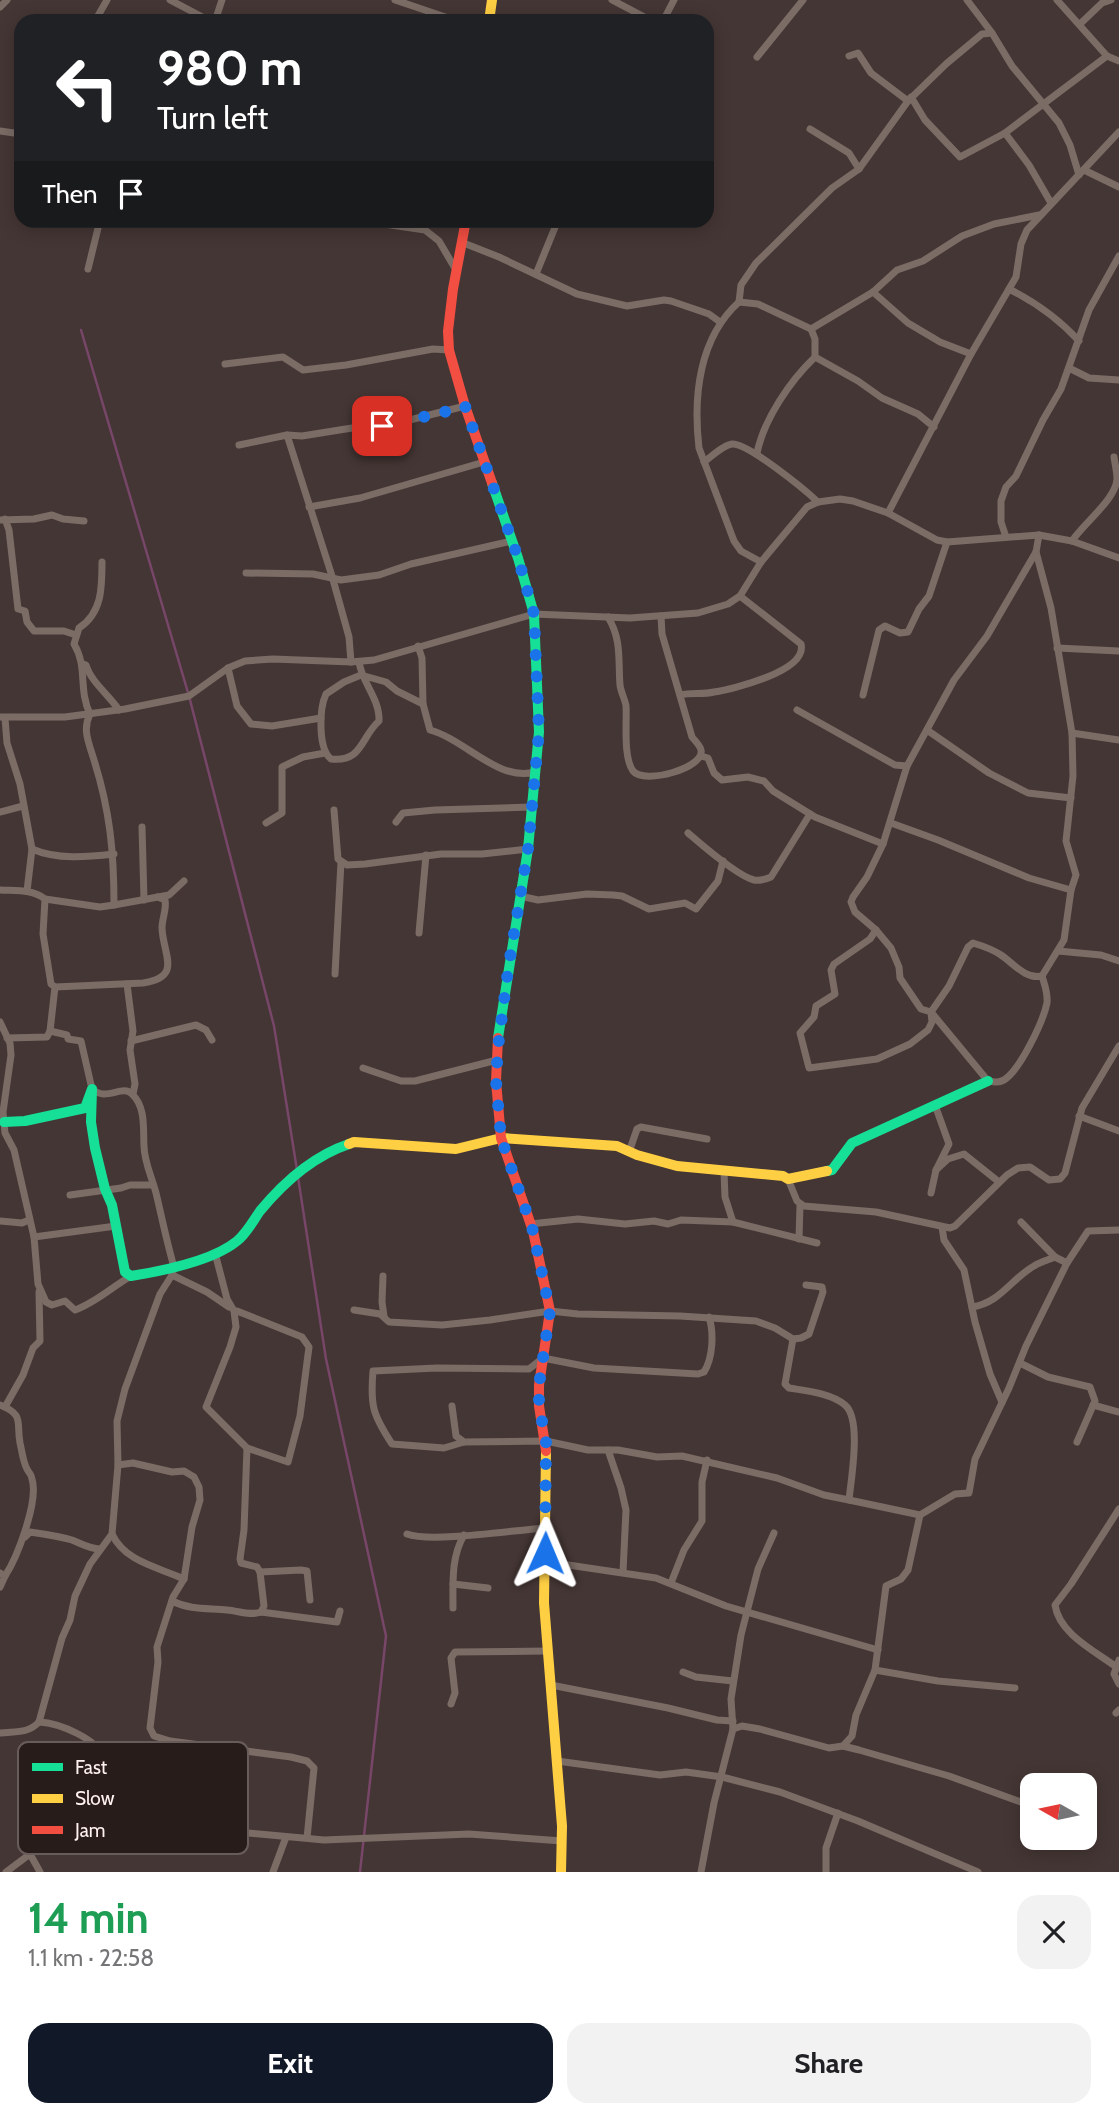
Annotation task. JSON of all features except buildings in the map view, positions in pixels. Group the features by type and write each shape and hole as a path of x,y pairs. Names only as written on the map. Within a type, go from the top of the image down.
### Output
{"street":[{"path":"0,7 6,0"},
{"path":"170,0 198,14"},
{"path":"395,0 436,14"},
{"path":"612,0 639,14"},
{"path":"757,57 803,0"},
{"path":"967,0 1012,66 1059,123 1082,172 1119,187"},
{"path":"1057,0 1107,56 1119,61"},
{"path":"1080,24 1102,3 1111,0"},
{"path":"761,562 741,551 734,541 699,448 698,394 713,333 739,302 741,285 756,263 832,188 859,169 910,99 982,34 992,33"},
{"path":"849,56 858,53 871,74 910,99 925,120 960,157 1005,133 1107,56"},
{"path":"810,129 849,153 859,169"},
{"path":"888,513 971,354 1016,277 1021,244 1027,230 1119,132"},
{"path":"1005,133 1029,165 1051,202"},
{"path":"811,329 873,292 897,270 923,261 962,236 994,224 1039,215"},
{"path":"88,269 98,228"},
{"path":"411,228 425,230 439,241 456,270"},
{"path":"464,228 448,331 449,350 534,614 539,732 528,849 508,970 496,1081 501,1138 530,1224 550,1311 539,1406 546,1441 544,1603 557,1761 562,1841 561,1872"},
{"path":"536,274 555,228"},
{"path":"461,242 577,294 627,306 671,301 709,314 720,322"},
{"path":"1006,537 1001,522 1001,501 1061,389 1089,310 1119,256"},
{"path":"1009,289 1039,304 1079,341"},
{"path":"873,292 908,323 940,342 971,354"},
{"path":"739,302 758,304 811,329 814,339 815,357 796,376 770,418 757,453"},
{"path":"225,364 283,357 303,370 432,349 449,350"},
{"path":"815,357 882,398 918,414 934,427"},
{"path":"1069,368 1089,378 1119,380"},
{"path":"239,444 287,435 302,436 352,428 374,429 465,406"},
{"path":"287,435 332,576 355,662 361,675 366,681 376,703 379,721 352,757 331,759 325,753 321,718 324,698 330,690 361,675 386,682 422,704"},
{"path":"704,462 728,445 735,444 751,453 757,453 818,502"},
{"path":"1072,541 1081,527 1111,495 1117,480 1114,457"},
{"path":"309,507 360,498 484,462"},
{"path":"27,891 32,849 18,773 7,743 2,717 119,710 189,696 228,668 245,661 374,660 534,614 608,617 698,613 728,604 740,596 761,562 807,507 818,502 840,499 853,501 888,513 937,540 947,542 1039,535 1072,541 1119,558"},
{"path":"76,635 64,631 34,631 27,622 25,611 18,609 9,530 3,519 34,519 52,515 84,521"},
{"path":"1039,535 1036,552 987,636 954,680 907,766 883,844 851,902 855,912 876,930 891,948 899,967 900,978 921,1009 931,1012 988,1081 996,1083 1011,1074 1044,1016 1047,992 1042,976"},
{"path":"246,573 332,576 341,580 379,575 411,564 512,541"},
{"path":"863,695 879,630 885,626 900,633 908,632 929,596 947,542"},
{"path":"876,930 870,939 832,967 835,994 816,1006 814,1017 800,1032 809,1068 877,1059 910,1044 929,1030 931,1012 949,986 968,947 973,943 1000,954 1023,972 1036,978 1042,976 1064,940 1071,890 1076,875 1066,841 1073,776 1072,733 1051,608 1036,552"},
{"path":"102,562 101,595 96,610 89,621 79,628 74,644 83,657 83,699 90,713 84,728 105,796 114,854 114,905"},
{"path":"680,695 692,692 711,693 771,676 799,657 802,650 800,644 740,596"},
{"path":"608,617 616,631 620,689 626,704 628,751 632,770 636,774 650,777 672,773 698,762 701,756 701,748 692,737 662,634 661,616"},
{"path":"418,646 422,658 422,704 430,730 461,743 482,759 508,772 522,775 535,772"},
{"path":"1056,648 1119,651"},
{"path":"83,663 89,675 119,710"},
{"path":"228,668 237,706 251,724 272,726 321,718"},
{"path":"797,710 895,765 907,766"},
{"path":"928,730 989,773 1028,793 1071,798"},
{"path":"1072,733 1119,740"},
{"path":"266,823 282,813 282,766 303,757 325,753"},
{"path":"701,756 708,758 714,773 722,780 748,777 764,781 773,791 810,814 883,844"},
{"path":"0,812 23,806"},
{"path":"396,822 403,813 532,807"},
{"path":"334,810 338,859 347,865 426,855 528,849"},
{"path":"688,833 723,861 753,880 764,880 771,877 810,814"},
{"path":"891,823 1029,878 1071,890"},
{"path":"142,827 144,901"},
{"path":"32,849 52,855 84,857 114,854"},
{"path":"419,933 426,855"},
{"path":"520,896 538,900 587,894 613,895 622,896 649,909 685,903 696,909 718,881 723,861"},
{"path":"335,974 341,862"},
{"path":"0,890 27,891 40,895 45,900 100,906 169,895 184,881"},
{"path":"45,900 43,934 51,984 55,987 156,982 165,976 168,971 167,951 162,927 166,905 165,900 158,897"},
{"path":"1058,951 1101,955 1119,961"},
{"path":"127,984 133,1031 130,1050 135,1084 133,1094 145,1127 144,1149 173,1271 160,1294 125,1389 117,1420 118,1465 112,1534 125,1553 184,1579"},
{"path":"7,1038 47,1037 55,987"},
{"path":"0,1022 10,1043 11,1066 2,1135 14,1150 34,1237 40,1341 33,1348 23,1375 2,1406 13,1410 17,1415 21,1448 33,1484 24,1537 2,1575 0,1587"},
{"path":"131,1041 196,1025 206,1030 212,1040"},
{"path":"50,1031 68,1035 68,1040 81,1041 92,1089 91,1122 105,1189 112,1205 125,1272 131,1276"},
{"path":"800,1205 876,1212 942,1227 955,1226 999,1182 1018,1168 1025,1166 1049,1180 1060,1179 1065,1173 1079,1116 1119,1046"},
{"path":"363,1068 401,1081 415,1081 497,1060"},
{"path":"788,1179 832,1170 852,1143 988,1081"},
{"path":"92,1089 95,1093 106,1095 121,1091 133,1094"},
{"path":"4,1122 25,1121 85,1108 92,1089"},
{"path":"931,1193 936,1170 949,1144 936,1105"},
{"path":"1079,1116 1119,1131"},
{"path":"629,1152 637,1129 641,1127 707,1139"},
{"path":"38,1284 46,1302 56,1305 65,1301 75,1310 89,1305 131,1276 173,1271 215,1253 236,1242 279,1190 325,1154 338,1146 354,1142 456,1149 501,1138 617,1146 669,1164 716,1173 783,1176 788,1179 800,1205 799,1239"},
{"path":"936,1170 948,1159 964,1154 999,1182"},
{"path":"724,1172 725,1198 733,1222"},
{"path":"70,1195 130,1185 153,1185"},
{"path":"530,1224 578,1219 625,1224 724,1220 817,1242"},
{"path":"0,1221 22,1223 29,1220"},
{"path":"1021,1222 1055,1257 1067,1263"},
{"path":"34,1237 116,1226"},
{"path":"942,1227 944,1240 964,1270 990,1374 1002,1402"},
{"path":"709,1318 712,1328 708,1366 704,1373 594,1368 543,1358 529,1369 437,1368 373,1371 370,1399 378,1423 392,1444 444,1448 464,1442 546,1441 588,1450 657,1457 682,1456 777,1478 824,1495 920,1515 955,1494 969,1493 975,1459 1067,1263 1088,1231 1119,1230"},
{"path":"173,1271 233,1310 302,1337 309,1347 300,1416 290,1460 286,1462 247,1448 206,1407 236,1327 233,1310 227,1299 215,1253"},
{"path":"972,1307 985,1305 1002,1294 1032,1267 1055,1257"},
{"path":"383,1276 382,1302 384,1316 388,1322 442,1325 550,1311 756,1321 793,1339 809,1334 823,1292 821,1287 806,1285"},
{"path":"354,1310 384,1316"},
{"path":"793,1339 785,1384 789,1388 833,1398 850,1410 855,1447 849,1500"},
{"path":"1020,1363 1048,1377 1090,1387 1095,1401 1077,1442"},
{"path":"1093,1405 1119,1412"},
{"path":"452,1406 456,1436 464,1442"},
{"path":"247,1448 244,1530 240,1559 241,1563 257,1567 260,1572 264,1606 261,1612"},
{"path":"608,1450 626,1510 623,1572"},
{"path":"671,1583 684,1550 702,1521 702,1482 707,1460"},
{"path":"118,1465 133,1463 172,1472 184,1471 194,1477 199,1487 200,1500 192,1527 184,1579 172,1601 156,1647 158,1662 150,1728 154,1736 178,1742"},
{"path":"1119,1509 1055,1605 1057,1618 1079,1640 1117,1663 1114,1674 1119,1684"},
{"path":"843,1746 852,1736 856,1715 875,1670 886,1586 901,1579 908,1570 920,1515"},
{"path":"407,1534 464,1535 545,1528"},
{"path":"24,1537 30,1532 46,1534 100,1549"},
{"path":"701,1872 733,1725 733,1681 747,1612 758,1569 774,1533"},
{"path":"0,1733 21,1732 34,1728 39,1722 75,1597 90,1564 112,1534"},
{"path":"453,1608 458,1546 464,1535"},
{"path":"545,1553 548,1562 623,1572 671,1583 726,1606 878,1650"},
{"path":"260,1572 307,1572 310,1600"},
{"path":"453,1584 488,1588"},
{"path":"172,1601 204,1610 230,1610 253,1614 261,1612 337,1622 340,1611"},
{"path":"451,1704 455,1693 451,1658 455,1652 548,1651"},
{"path":"875,1670 938,1681 1014,1688"},
{"path":"683,1672 696,1677 733,1681"},
{"path":"551,1685 668,1708 829,1748 843,1746 949,1776 1020,1802"},
{"path":"39,1722 73,1731 90,1742"},
{"path":"248,1751 307,1761 314,1768 307,1838"},
{"path":"557,1761 649,1774 686,1772 722,1777 780,1792 838,1813 975,1872"},
{"path":"826,1872 826,1848 838,1813"},
{"path":"248,1834 358,1840 468,1834 562,1841"},
{"path":"273,1872 286,1837"},
{"path":"6,1872 30,1854 40,1872"}],"waterway":[{"path":"81,330 189,696 274,1026 297,1170"},
{"path":"298,1177 326,1359 386,1636 360,1872"}],"traffic: fast":[{"path":"492,483 534,614 539,732 528,849 498,1038"},
{"path":"827,1171 832,1170 852,1143 988,1081"},
{"path":"4,1122 25,1121 85,1108 92,1089 91,1122 95,1148 105,1189 112,1205 125,1272 131,1276 187,1264 227,1248 244,1234 260,1211 289,1180 323,1155 349,1144"}],"traffic: slow":[{"path":"490,14 492,0"},
{"path":"349,1144 354,1142 456,1149 501,1138 617,1146 637,1155 677,1166 783,1176 788,1179 827,1171"},
{"path":"546,1451 544,1603 562,1826 561,1872"}],"traffic: jam":[{"path":"464,228 453,289 448,331 449,350 492,483"},
{"path":"498,1038 496,1081 501,1138 533,1231 550,1311 539,1385 539,1406 546,1451"}],"route":[{"path":"382,426 465,406 518,558 534,614 539,732 528,849 508,970 496,1081 501,1138 533,1231 550,1311 539,1385 539,1406 546,1441 545,1553"}]}
